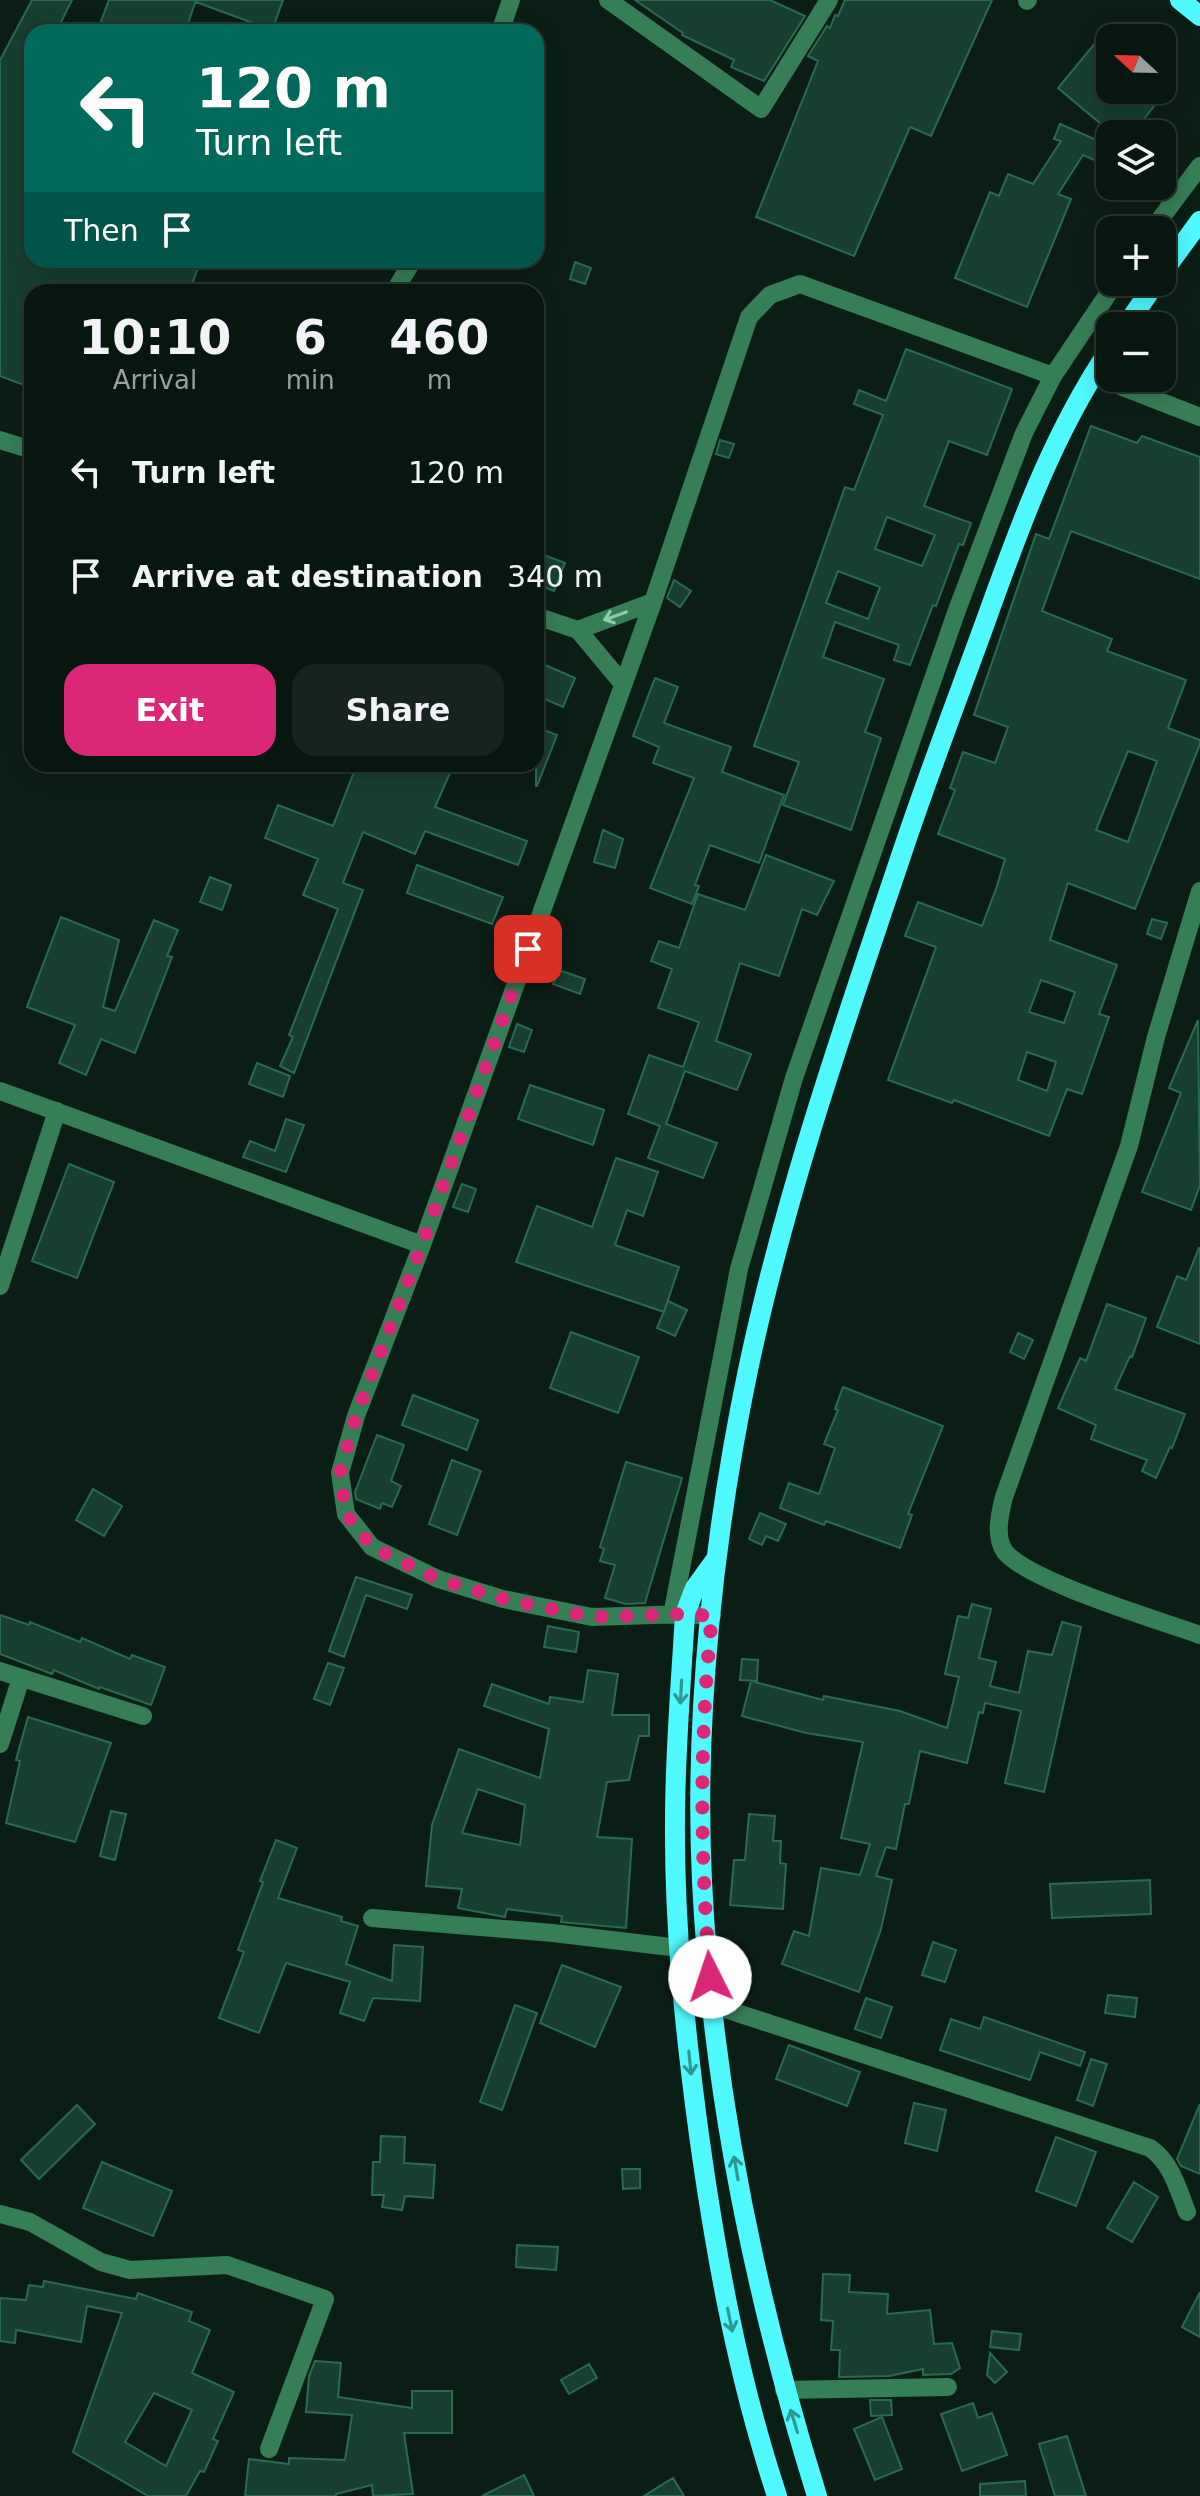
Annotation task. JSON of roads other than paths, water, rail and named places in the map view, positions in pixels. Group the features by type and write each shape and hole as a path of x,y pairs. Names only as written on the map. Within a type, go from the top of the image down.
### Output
{"main road":[{"path":"1180,0 1200,16"},
{"path":"1176,254 1200,221"},
{"path":"817,2496 784,2390 743,2207 724,2105 713,2005 702,1882 701,1802 704,1682 717,1558 748,1371 816,1107 917,808 1024,514 1056,442 1096,369"},
{"path":"717,1558 678,1614 675,1820 679,1948 691,2071 715,2246 742,2375 775,2495"}],"street":[{"path":"503,24 511,0"},
{"path":"608,0 761,109 829,0"},
{"path":"1162,216 1200,166"},
{"path":"712,1616 592,1617 490,1595 438,1579 372,1547 346,1514 340,1473 356,1416 422,1245 653,602 749,317 770,295 800,284 1053,376"},
{"path":"678,1614 739,1269 803,1048 957,610 1024,433 1053,376 1107,296"},
{"path":"1092,375 1200,417"},
{"path":"0,440 24,448"},
{"path":"578,630 653,602"},
{"path":"957,610 986,620"},
{"path":"544,619 578,630 623,684"},
{"path":"1200,891 1156,1037 1129,1146 1004,1497 998,1525 1003,1550 1025,1568 1063,1586 1200,1635"},
{"path":"0,1091 422,1245"},
{"path":"0,1286 57,1111"},
{"path":"0,1671 143,1716"},
{"path":"0,1744 21,1678"},
{"path":"372,1918 553,1933 679,1948"},
{"path":"713,2005 1150,2148 1160,2154 1169,2169 1187,2212"},
{"path":"0,2214 30,2222 101,2262 130,2270 227,2265 325,2299 269,2449"},
{"path":"784,2390 948,2387"}]}
